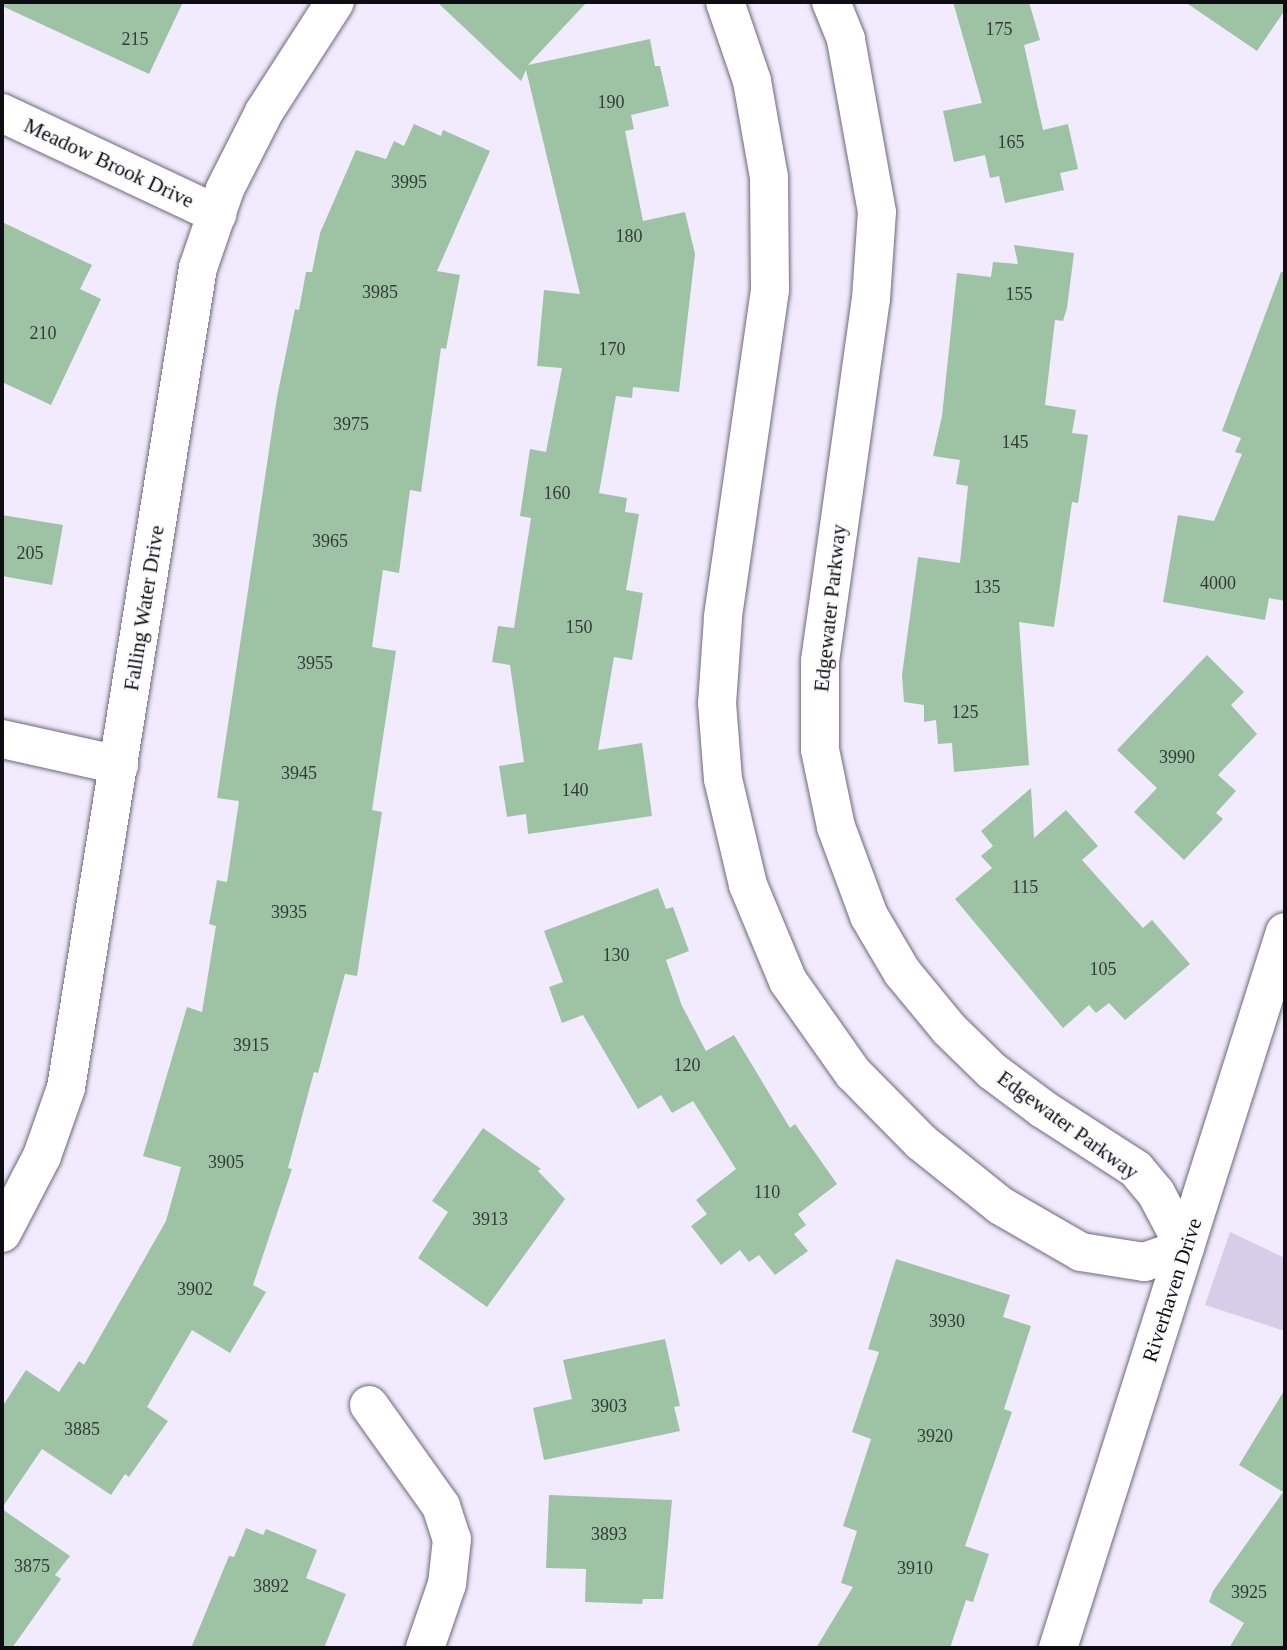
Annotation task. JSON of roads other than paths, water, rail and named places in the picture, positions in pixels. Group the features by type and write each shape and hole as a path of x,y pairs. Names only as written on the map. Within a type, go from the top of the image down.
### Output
{"street":[{"name":"Falling Water Drive","path":"2,1233 42,1156 66,1088 198,268 217,214 264,112 335,2"},
{"path":"725,2 752,81 769,177 770,290 723,618 717,703 723,779 748,885 788,981 853,1073 921,1142 1001,1206 1081,1252 1144,1262 1185,1248"},
{"name":"Edgewater Parkway","path":"831,2 846,40 877,212 871,299 820,661 820,750 836,827 869,916 902,972 949,1030 992,1071 1043,1109 1136,1169 1156,1193 1185,1248"},
{"name":"Meadow Brook Drive","path":"2,113 217,214"},
{"path":"2,739 119,765"},
{"name":"Riverhaven Drive","path":"1058,1648 1285,932"},
{"path":"369,1405 441,1506 452,1539 447,1584 425,1648"}]}
